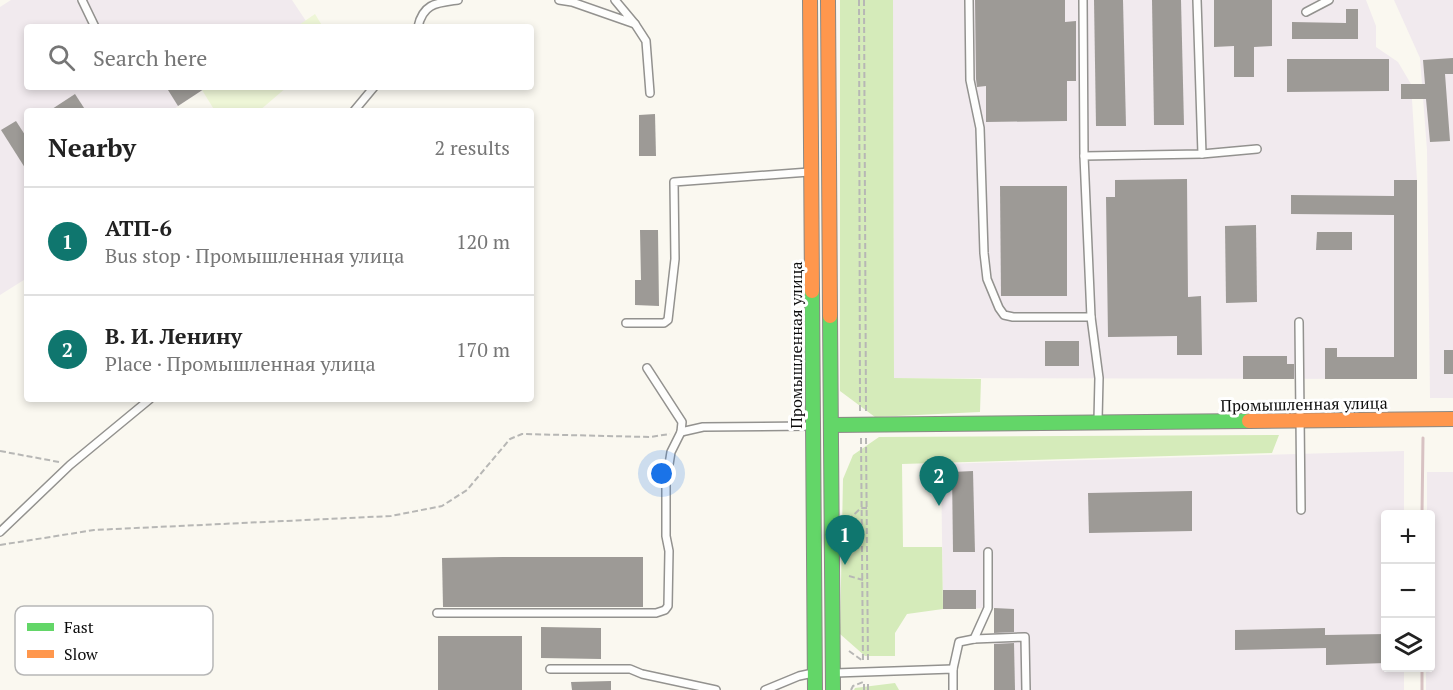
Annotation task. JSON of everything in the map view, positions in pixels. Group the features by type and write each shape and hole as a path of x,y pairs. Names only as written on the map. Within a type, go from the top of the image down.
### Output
{"main road":[{"name":"Промышленная улица","path":"810,0 815,690"},
{"name":"Промышленная улица","path":"828,0 833,690"},
{"path":"811,172 829,172"},
{"name":"Промышленная улица","path":"831,426 1453,419"},
{"path":"831,462 843,437 863,425"},
{"path":"813,426 831,426"},
{"path":"815,673 833,673"}],"lane":[{"path":"82,0 94,24"},
{"path":"419,24 422,12 428,7 458,0"},
{"path":"559,0 572,2 635,24"},
{"path":"615,0 646,41 650,93"},
{"path":"969,0 970,80 980,128 987,279 1004,315 1090,317"},
{"path":"1083,0 1084,156 1090,317 1099,378 1098,423"},
{"path":"1197,0 1202,154"},
{"path":"1306,12 1329,0"},
{"path":"356,108 372,90"},
{"path":"1084,156 1202,154 1257,149"},
{"path":"626,323 664,323 668,320 675,259 674,182 811,172"},
{"path":"1299,322 1301,510"},
{"path":"437,613 656,613 665,610 668,606 669,551 666,536 666,483 671,452 681,432 682,422 647,368"},
{"path":"0,532 70,465 146,402"},
{"path":"681,432 703,427 813,426"},
{"path":"974,639 988,608 988,552"},
{"path":"953,690 953,669 958,642 974,639 1025,638 1026,690"},
{"path":"550,669 630,669 642,674 716,690"},
{"path":"833,673 953,669"},
{"path":"765,690 799,676 815,673"}],"path":[{"path":"859,0 863,425 867,508 864,690"},
{"path":"864,0 861,508 866,673"},
{"path":"0,545 94,530 391,516 442,506 467,490 510,439 522,434 651,437 681,432"},
{"path":"0,451 70,465"},
{"path":"861,508 867,508"},
{"path":"840,574 867,581"},
{"path":"851,690 853,686 864,682"}],"shaded area":[{"path":"11,0 292,0 306,21 301,24 24,24 24,90 202,90 176,108 24,108 24,280 0,295 0,7"},
{"path":"893,0 1366,0 1376,26 1376,47 1398,62 1411,84 1417,180 1417,379 894,378"},
{"path":"1394,0 1453,0 1453,398 1430,398 1427,150 1420,58"},
{"path":"1404,451 1404,510 1381,510 1381,672 1404,672 1404,690 994,690 994,608 943,609 941,464"},
{"path":"1427,472 1453,472 1453,690 1426,690 1426,672 1435,672 1435,510 1427,510"}],"green space":[{"path":"840,0 893,0 894,378 981,379 980,412 875,417 840,391"},
{"path":"315,14 321,24 300,24"},
{"path":"202,90 284,90 262,108 213,108"},
{"path":"1279,435 1272,453 902,464 903,547 942,547 943,609 907,614 895,633 895,656 865,656 840,634 843,479 853,455 879,437"},
{"path":"895,683 899,690 854,690 855,688"}],"building":[{"path":"975,0 1065,0 1065,22 1076,21 1076,81 1067,81 1067,121 986,122 986,86 977,87 976,79"},
{"path":"1094,0 1123,0 1126,126 1096,126"},
{"path":"1152,0 1181,0 1184,125 1154,125"},
{"path":"1214,0 1272,0 1272,46 1254,47 1254,77 1234,77 1234,46 1214,47"},
{"path":"1346,9 1358,9 1358,39 1292,39 1292,22 1346,23"},
{"path":"1453,58 1453,74 1445,74 1450,141 1430,142 1426,99 1401,99 1401,84 1425,84 1423,60"},
{"path":"1287,59 1389,59 1389,91 1287,92"},
{"path":"168,90 202,90 178,106"},
{"path":"75,94 84,108 54,108"},
{"path":"655,114 656,156 639,156 639,115"},
{"path":"16,121 24,133 24,166 1,130"},
{"path":"1187,179 1188,297 1201,296 1202,355 1177,355 1177,336 1108,337 1106,197 1115,197 1115,180"},
{"path":"1394,180 1417,180 1417,379 1325,379 1325,348 1337,348 1337,357 1394,357 1394,215 1291,214 1291,195 1394,196"},
{"path":"1000,186 1067,186 1067,296 1001,296"},
{"path":"1256,225 1257,302 1226,303 1225,226"},
{"path":"640,230 658,230 659,306 635,305 635,280 641,280"},
{"path":"1317,232 1352,232 1352,250 1316,250"},
{"path":"1045,341 1079,341 1079,366 1045,366"},
{"path":"1444,350 1453,350 1453,374 1444,374"},
{"path":"1243,356 1287,356 1287,364 1294,364 1294,379 1243,379"},
{"path":"973,471 975,552 953,552 952,472"},
{"path":"1192,491 1192,531 1089,533 1088,493"},
{"path":"643,557 643,607 443,607 442,558"},
{"path":"943,590 976,590 976,609 943,609"},
{"path":"994,608 1014,609 1014,632 994,633"},
{"path":"541,627 601,628 601,659 541,658"},
{"path":"1325,628 1325,635 1381,634 1381,663 1326,665 1326,648 1235,650 1235,630"},
{"path":"438,636 522,636 522,690 438,690"},
{"path":"1014,643 1015,690 994,690 994,644"},
{"path":"611,681 611,690 572,690 571,682"}],"railway":[{"path":"1422,510 1423,438"},
{"path":"1422,672 1422,690"}],"traffic: fast":[{"path":"812,291 815,690"},
{"path":"830,316 833,690"},
{"path":"831,425 1249,421"}],"traffic: slow":[{"path":"810,0 812,291"},
{"path":"828,0 830,316"},
{"path":"1249,421 1453,419"}],"place":[{"name":"В. И. Ленину","path":"939,506"},
{"name":"АТП-6","path":"845,565"}]}
